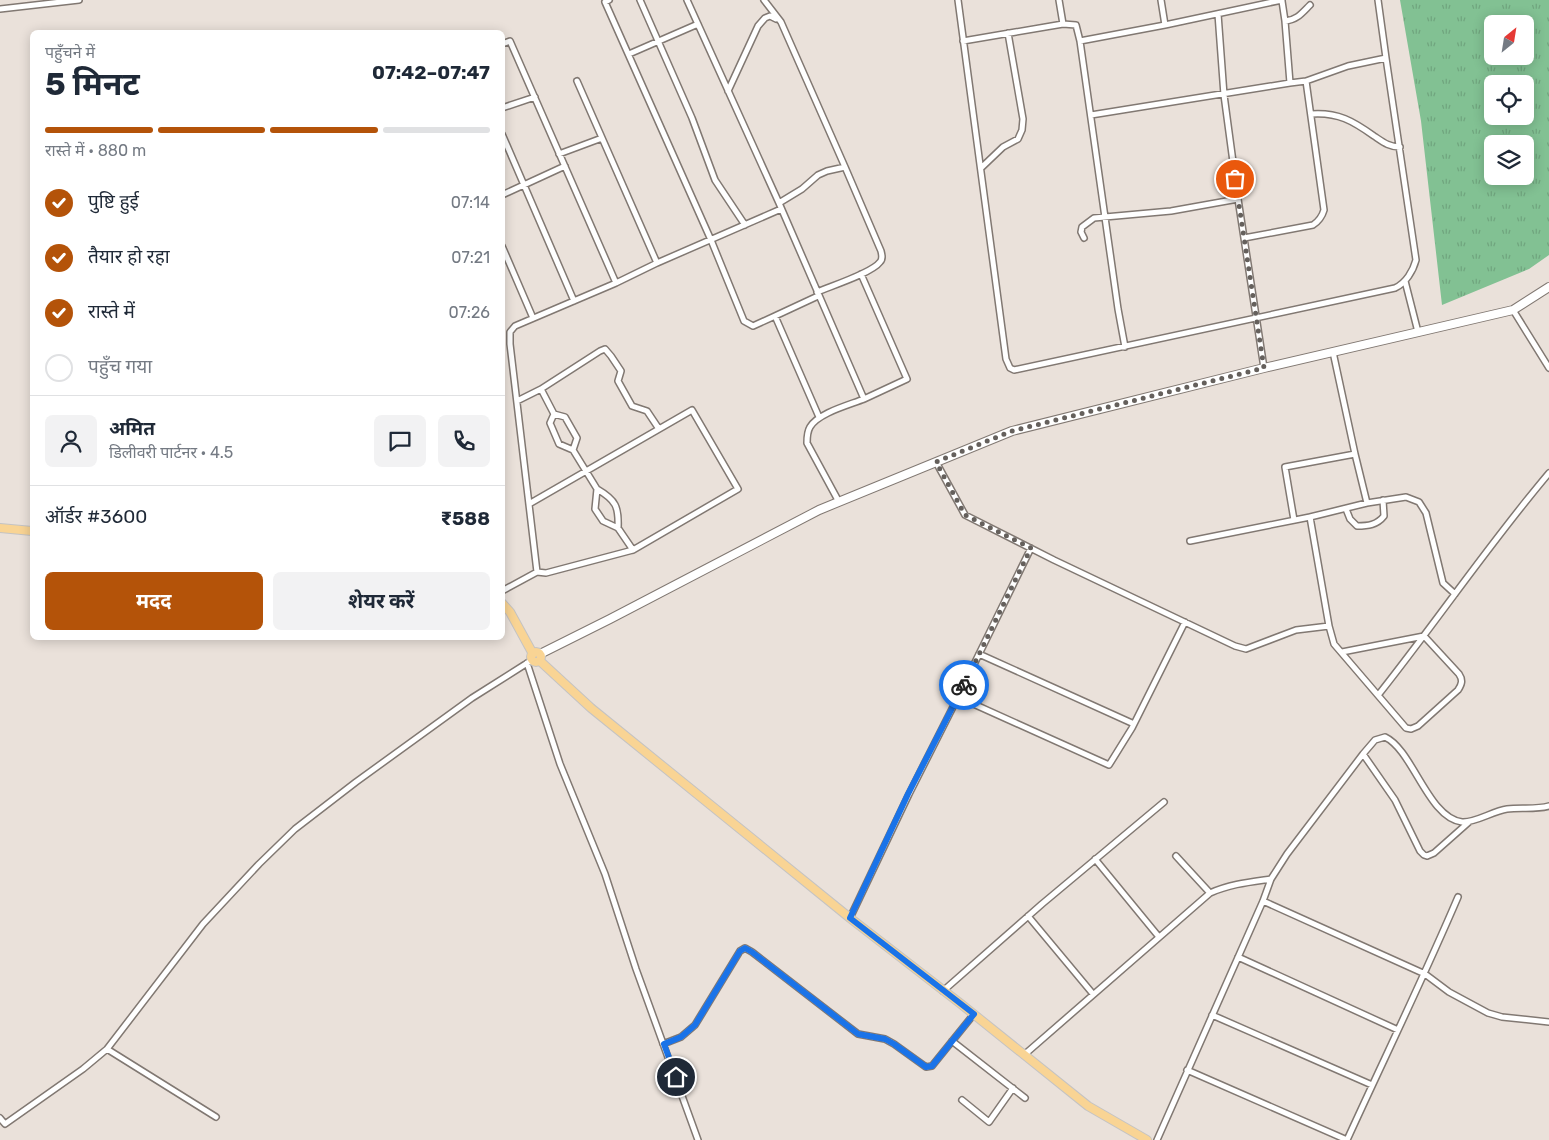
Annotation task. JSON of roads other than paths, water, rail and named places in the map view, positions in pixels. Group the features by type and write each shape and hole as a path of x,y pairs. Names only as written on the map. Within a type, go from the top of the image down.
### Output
{"main road":[{"path":"0,528 30,531"},
{"path":"505,606 510,612 534,658 591,708 850,918 974,1014 1088,1106 1147,1140"}],"street":[{"path":"0,9 79,0"},
{"path":"609,0 605,2 711,240 744,321 753,326 861,274 880,263 882,255 781,22 764,0"},
{"path":"640,0 692,118 715,180 744,225"},
{"path":"687,0 864,399"},
{"path":"958,0 1006,359 1010,368 1014,370 1395,288 1401,285 1414,268 1416,260 1378,0"},
{"path":"1059,0 1063,24"},
{"path":"1161,0 1164,25"},
{"path":"1080,41 1282,0 1290,83"},
{"path":"1285,21 1298,18 1310,5"},
{"path":"1218,14 1224,95 1264,368"},
{"path":"728,91 758,26 765,18 770,16 775,17 781,22"},
{"path":"629,54 698,24"},
{"path":"964,41 1063,24 1076,25 1091,115 1118,309 1126,347"},
{"path":"981,168 1003,147 1018,139 1022,130 1023,119 1008,34"},
{"path":"505,43 510,41 616,284"},
{"path":"1091,115 1306,81 1348,66 1386,58"},
{"path":"1244,238 1313,225 1323,215 1324,210 1306,81"},
{"path":"578,82 657,263"},
{"path":"505,107 535,97"},
{"path":"1311,114 1330,114 1345,118 1390,146 1400,147"},
{"path":"559,154 602,138"},
{"path":"505,141 574,301"},
{"path":"505,194 565,166"},
{"path":"778,203 802,189 818,175 827,171 845,168"},
{"path":"1084,238 1081,229 1091,219 1171,211 1238,199"},
{"path":"537,572 510,332 515,326 616,284 657,263 781,209"},
{"path":"505,253 533,318"},
{"path":"839,502 807,443 809,428 819,417 907,379 861,274"},
{"path":"1405,280 1418,332"},
{"path":"0,1118 2,1125 83,1069 107,1049 204,924 258,864 289,835 371,771 472,698 534,658 819,510 1012,431 1264,368 1513,310 1549,287"},
{"path":"1513,310 1549,368"},
{"path":"775,316 819,417"},
{"path":"517,402 600,351 605,350 621,371 618,381 632,406 647,410 659,429"},
{"path":"1333,352 1367,503"},
{"path":"541,389 554,414 566,417 577,438 573,450"},
{"path":"505,589 537,572 546,574 632,550 738,489 692,410 529,504"},
{"path":"554,414 550,423 559,444 573,450 598,489 609,496 619,512 618,528"},
{"path":"1294,520 1285,467 1355,454"},
{"path":"936,462 965,515 1235,646 1246,649 1296,630 1329,626"},
{"path":"1378,694 1523,504 1549,473"},
{"path":"598,489 595,509 603,521 618,528 632,550"},
{"path":"1190,541 1310,517 1367,503 1406,497 1419,502 1426,513 1443,583 1456,594"},
{"path":"1346,508 1350,519 1357,526 1364,526 1379,522 1384,516 1383,500"},
{"path":"1310,517 1329,626 1334,644 1402,724 1411,729 1418,726 1461,686 1462,678 1424,636"},
{"path":"850,918 908,794 1031,548"},
{"path":"958,697 1109,765 1134,724 1185,622"},
{"path":"1342,652 1424,636"},
{"path":"979,654 1134,724"},
{"path":"534,658 560,764 605,874 636,969 698,1140"},
{"path":"1157,1140 1271,879 1363,754 1376,740 1385,737 1391,740 1436,804 1450,817 1458,821 1470,821 1510,808 1534,809 1549,806"},
{"path":"1363,754 1395,800 1420,852 1424,855 1431,855 1470,821"},
{"path":"943,991 1028,916 1164,802"},
{"path":"1176,856 1210,893"},
{"path":"1095,860 1159,937"},
{"path":"1024,1054 1210,893 1238,884 1271,879"},
{"path":"1188,1070 1347,1140 1425,974 1458,897"},
{"path":"1263,901 1425,974 1449,992 1488,1012 1509,1018 1549,1022"},
{"path":"1028,916 1093,994"},
{"path":"664,1044 681,1037 695,1025 740,951 745,948 858,1034 885,1039 926,1067 932,1066 974,1014"},
{"path":"1238,957 1398,1030"},
{"path":"1212,1015 1372,1085"},
{"path":"952,1041 1025,1098"},
{"path":"107,1049 216,1118"},
{"path":"962,1100 990,1122 1013,1088"}]}
